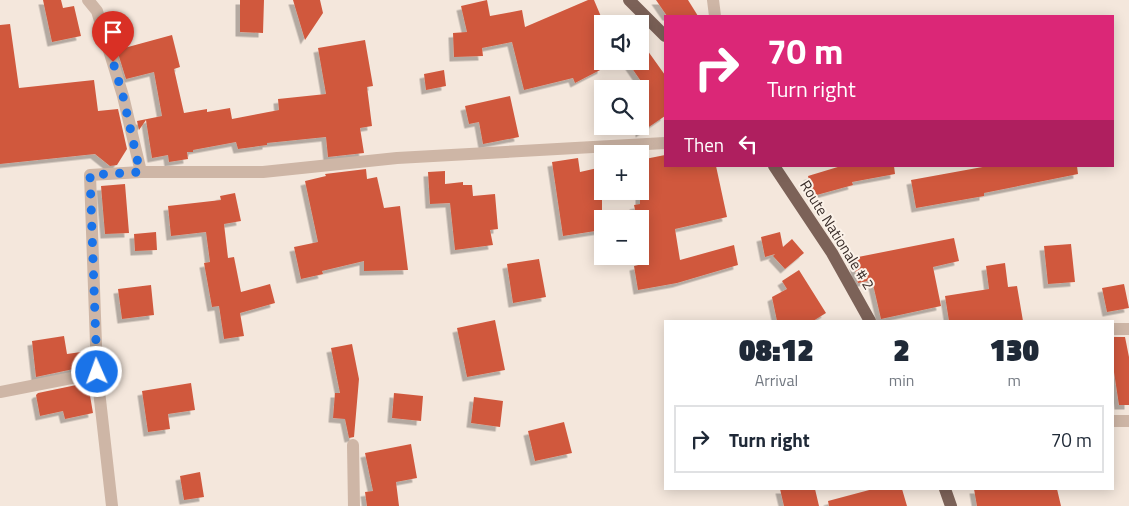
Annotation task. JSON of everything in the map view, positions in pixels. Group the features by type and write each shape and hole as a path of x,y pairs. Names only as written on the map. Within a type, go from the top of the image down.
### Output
{"main road":[{"path":"629,0 664,35"},
{"name":"Route Nationale # 2","path":"775,167 832,253 869,320"},
{"path":"945,490 951,506"}],"street":[{"path":"88,0 97,11 123,96 140,172"},
{"path":"713,0 715,15"},
{"path":"112,506 97,372 90,175 140,172 263,172 397,158 664,143"},
{"path":"1114,329 1129,329"},
{"path":"0,392 97,372"},
{"path":"1114,421 1129,421"},
{"path":"353,445 354,506"}],"building":[{"path":"43,0 61,0 63,8 74,6 81,36 52,42"},
{"path":"240,0 264,0 263,33 240,32"},
{"path":"293,0 320,0 323,13 305,40"},
{"path":"487,0 490,16 522,10 525,27 588,0 594,0 600,15 594,15 594,70 600,70 575,83 573,78 524,90 512,42 482,48 483,56 454,57 453,33 467,32 461,6"},
{"path":"656,0 688,0 697,15 666,15"},
{"path":"10,24 19,88 94,80 98,111 118,109 127,149 117,165 110,166 95,154 0,164 0,25"},
{"path":"172,35 180,67 174,69 184,113 230,108 232,119 279,110 278,99 326,94 318,48 365,40 373,86 367,87 372,126 360,128 364,153 328,157 326,137 267,143 267,145 238,149 236,142 193,150 193,152 187,152 188,159 169,162 168,155 152,158 146,120 139,130 137,121 162,116 154,72 126,79 117,50"},
{"path":"649,53 664,74 664,117 649,127 649,80 640,80 633,70 649,70"},
{"path":"444,70 446,86 426,90 424,74"},
{"path":"510,96 519,137 483,144 479,122 469,124 465,106"},
{"path":"664,155 664,167 716,167 727,217 675,229 680,260 734,245 738,265 677,283 638,290 634,266 649,265 649,210 635,210 634,205 640,204 640,200 649,200 649,158"},
{"path":"578,158 580,172 594,169 594,200 602,200 602,210 594,210 594,231 563,236 552,162"},
{"path":"838,167 894,167 895,174 852,182 853,185 813,196 808,176"},
{"path":"982,167 1077,167 1078,174 984,193 984,196 916,208 911,180"},
{"path":"366,169 367,179 377,177 384,208 400,206 408,270 364,271 364,261 322,271 323,274 301,279 294,247 318,242 305,181 326,176 325,174"},
{"path":"445,171 445,184 463,182 463,185 472,185 473,196 495,194 498,229 490,230 493,245 455,250 450,203 430,204 428,172"},
{"path":"125,184 129,233 105,234 101,186"},
{"path":"235,193 241,221 224,224 228,258 234,257 241,292 270,284 275,303 240,313 244,336 224,339 219,306 212,307 204,263 210,262 206,232 171,236 168,206 221,200 220,196"},
{"path":"156,232 157,250 135,251 134,234"},
{"path":"780,232 783,247 792,239 804,253 785,269 773,256 775,254 765,257 761,237"},
{"path":"954,238 959,261 933,267 941,306 881,319 872,280 858,283 853,258"},
{"path":"1071,244 1075,282 1048,284 1044,246"},
{"path":"539,259 546,297 513,303 507,264"},
{"path":"1005,263 1008,287 1017,286 1023,320 949,320 945,296 989,289 986,266"},
{"path":"799,270 826,313 815,320 777,320 772,297 787,289 782,281"},
{"path":"1124,284 1129,308 1107,312 1102,288"},
{"path":"151,285 154,315 122,319 118,289"},
{"path":"495,320 505,370 467,377 457,328"},
{"path":"64,336 67,354 81,352 83,367 36,377 32,341"},
{"path":"1114,337 1125,337 1129,357 1129,405 1119,405 1114,372"},
{"path":"352,344 359,379 354,437 349,438 345,419 333,418 335,393 340,393 331,348"},
{"path":"191,383 195,410 168,414 170,429 148,432 142,391"},
{"path":"88,384 93,413 65,419 63,411 40,416 36,395 38,393"},
{"path":"394,393 423,396 421,421 392,418"},
{"path":"474,397 503,401 500,427 471,423"},
{"path":"564,422 572,453 535,461 528,431"},
{"path":"411,444 417,478 396,482 399,506 367,506 365,492 373,491 365,453"},
{"path":"200,472 204,497 184,500 180,476"},
{"path":"780,490 815,490 819,506 784,506"},
{"path":"869,490 902,490 907,506 829,506 828,501"},
{"path":"974,490 1057,490 1061,506 977,506"}],"route":[{"path":"97,372 90,175 140,172 123,96 113,62"}]}
